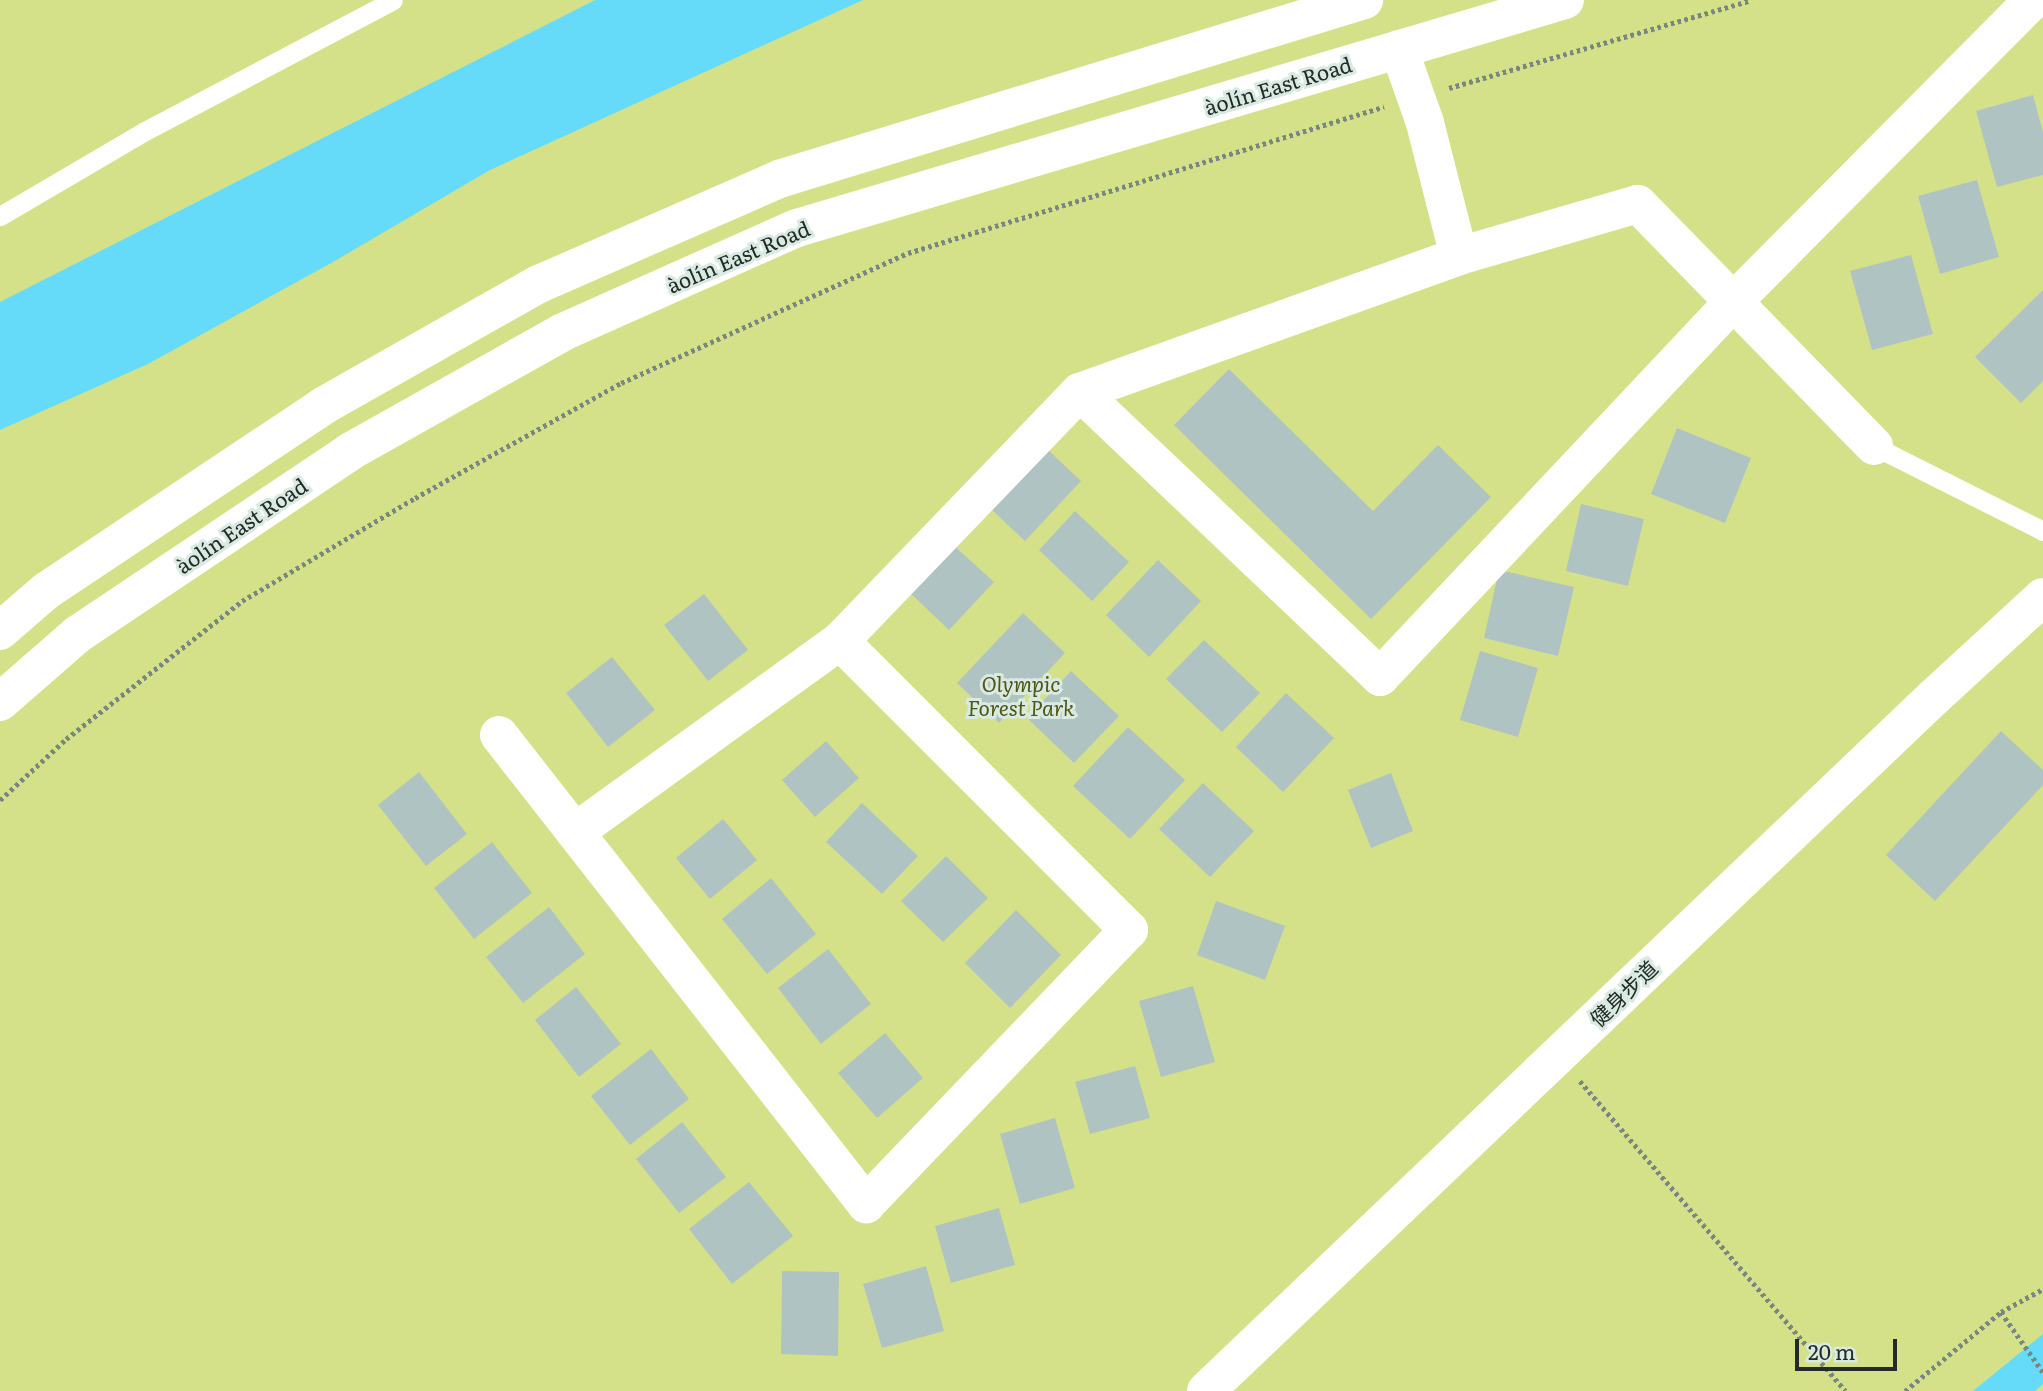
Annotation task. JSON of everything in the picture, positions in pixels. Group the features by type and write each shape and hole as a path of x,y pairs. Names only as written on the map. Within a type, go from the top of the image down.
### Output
{"street":[{"path":"0,631 46,591 323,406 539,284 779,179 1364,0"},
{"name":"àolín East Road","path":"0,702 78,634 351,451 563,332 797,228 1565,0"},
{"path":"1080,392 1380,677 1732,302 2033,0"},
{"path":"1399,49 1425,123 1459,257"},
{"path":"575,832 840,641 1080,392 1459,257 1638,204 1874,446"},
{"name":"健身步道","path":"1206,1391 2043,597"},
{"path":"499,735 866,1204 1129,930 840,641"}],"lane":[{"path":"0,216 145,131 393,0"},
{"path":"1874,446 2043,531"}],"path":[{"path":"0,800 66,739 242,601 415,498 621,383 908,253 1416,98 1751,0"},
{"path":"1558,1055 1846,1391"},
{"path":"1905,1391 2001,1312 2043,1289"},
{"path":"2001,1312 2043,1372"}],"green space":[{"name":"Olympic Forest Park","path":"0,0 2043,0 2043,1391 0,1391"}],"water":[{"path":"595,0 863,0 490,170 333,262 148,364 0,430 0,302"},
{"path":"2043,1334 2043,1384 2035,1391 1973,1391"}],"building":[{"path":"2033,95 2043,132 2043,175 1997,187 1976,111"},
{"path":"1977,180 1999,257 1940,274 1918,196"},
{"path":"1911,255 1933,334 1872,350 1850,271"},
{"path":"2043,290 2043,381 2021,403 1975,357"},
{"path":"1229,369 1373,511 1438,445 1491,497 1371,619 1174,425"},
{"path":"1677,428 1751,458 1725,523 1651,494"},
{"path":"1046,448 1081,481 1025,541 990,508"},
{"path":"1581,504 1644,519 1628,586 1566,571"},
{"path":"1075,511 1129,562 1092,601 1039,550"},
{"path":"950,542 994,582 949,630 906,589"},
{"path":"1158,560 1201,601 1149,657 1106,615"},
{"path":"1499,570 1574,587 1558,656 1484,638"},
{"path":"704,594 748,650 708,681 664,625"},
{"path":"1023,613 1065,653 999,723 957,683"},
{"path":"1204,640 1260,693 1222,732 1166,679"},
{"path":"1480,651 1538,668 1518,737 1460,720"},
{"path":"612,657 655,710 608,747 566,693"},
{"path":"1071,671 1119,716 1074,763 1027,718"},
{"path":"1286,693 1334,738 1283,792 1236,747"},
{"path":"1128,727 1185,780 1130,839 1073,786"},
{"path":"2001,731 2043,770 2043,785 1935,901 1886,855"},
{"path":"826,741 859,778 815,817 782,780"},
{"path":"419,772 467,834 426,866 378,805"},
{"path":"1391,773 1413,831 1371,848 1348,790"},
{"path":"1203,783 1254,831 1210,877 1159,829"},
{"path":"862,803 918,856 882,894 826,842"},
{"path":"723,819 757,860 710,899 676,858"},
{"path":"492,842 532,893 474,939 434,888"},
{"path":"946,856 988,898 943,942 901,901"},
{"path":"771,878 816,934 767,974 722,919"},
{"path":"1216,901 1285,926 1265,980 1197,955"},
{"path":"549,907 585,954 523,1003 486,957"},
{"path":"1016,910 1061,955 1010,1008 965,963"},
{"path":"828,949 871,1004 821,1044 778,988"},
{"path":"1193,986 1215,1062 1161,1077 1139,1001"},
{"path":"576,987 621,1044 579,1077 535,1020"},
{"path":"885,1033 923,1078 877,1118 838,1073"},
{"path":"651,1049 689,1099 630,1145 591,1096"},
{"path":"1135,1066 1150,1118 1090,1134 1075,1082"},
{"path":"1055,1118 1075,1188 1020,1204 1000,1134"},
{"path":"682,1122 726,1177 679,1213 636,1159"},
{"path":"749,1182 793,1236 732,1284 689,1229"},
{"path":"999,1208 1015,1265 951,1283 935,1226"},
{"path":"926,1266 944,1331 882,1348 863,1284"},
{"path":"782,1271 839,1272 838,1356 781,1354"}]}
